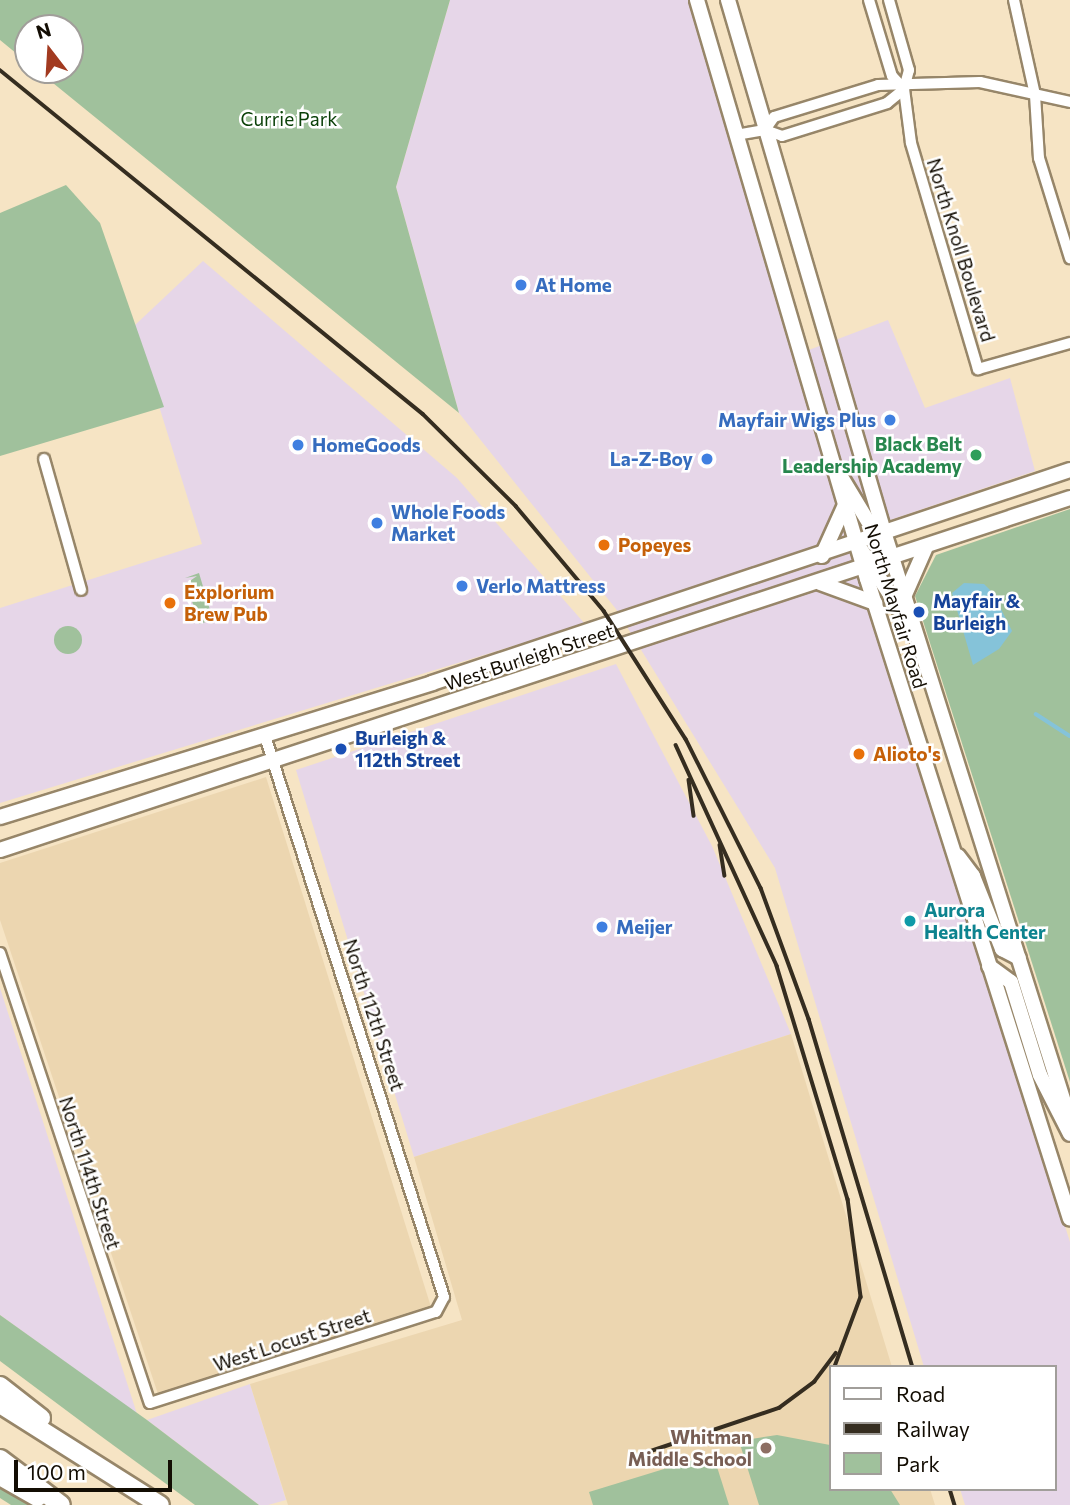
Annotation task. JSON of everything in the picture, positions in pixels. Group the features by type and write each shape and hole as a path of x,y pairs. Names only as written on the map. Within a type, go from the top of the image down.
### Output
{"highway":[{"path":"0,1386 101,1467"},
{"path":"0,1404 160,1505"},
{"path":"0,1459 61,1505"},
{"path":"0,1476 55,1505"}],"main road":[{"name":"North Mayfair Road","path":"696,0 857,544"},
{"name":"North Mayfair Road","path":"728,0 880,537"},
{"path":"833,466 892,559"},
{"name":"West Burleigh Street","path":"0,817 265,736 822,556 1070,470"},
{"name":"West Burleigh Street","path":"0,850 869,567 1070,498"},
{"path":"822,556 845,505"},
{"path":"857,544 869,567 916,634"},
{"path":"904,597 926,547"},
{"name":"North Mayfair Road","path":"892,559 1070,1121"},
{"name":"North Mayfair Road","path":"869,567 875,603 1070,1219"},
{"path":"820,583 875,603"},
{"path":"951,846 973,876 1002,949 1019,958"},
{"path":"989,966 1011,982 1040,1075 1070,1133"},
{"path":"1049,1154 1070,1195"}],"street":[{"name":"North Knoll Boulevard","path":"869,0 892,76 904,89"},
{"name":"North Knoll Boulevard","path":"889,0 909,70 904,89 911,143 978,369 1070,343"},
{"path":"1014,0 1035,95 1039,158 1070,258"},
{"path":"765,130 774,117 878,85 904,89 971,82 1070,102"},
{"path":"736,135 765,130 782,136 887,103 904,89"},
{"path":"44,459 81,590"},
{"name":"North 112th Street","path":"265,736 443,1306"},
{"name":"North 114th Street","path":"0,953 150,1403"},
{"name":"West Locust Street","path":"150,1403 443,1306"}],"shaded area":[{"path":"450,0 689,0 793,356 888,320 925,408 1010,378 1035,471 846,535 1070,1242 1070,1505 965,1505 961,1491 1056,1491 1056,1365 923,1365 775,868 616,609 459,413 396,187"},
{"path":"203,261 457,478 585,624 0,803 0,608 202,544 134,326"},
{"path":"616,664 712,846 791,1034 414,1157 296,770"},
{"path":"266,777 431,1307 158,1394 0,920 0,863"},
{"path":"0,988 137,1414 0,1315"},
{"path":"791,1034 891,1365 828,1365 828,1491 931,1491 935,1505 288,1505 250,1384 462,1320 414,1157"},
{"path":"250,1384 286,1500 268,1505 259,1505 147,1420"}],"green space":[{"name":"Currie Park","path":"0,0 450,0 396,187 459,413 54,84 84,84 84,14 14,14 14,52 0,40"},
{"path":"66,185 100,223 164,407 0,456 0,213"},
{"path":"1070,509 1070,1082 915,596 936,555"},
{"path":"199,573 213,620 199,624 191,598 202,593 190,596 187,583 197,576 185,578"},
{"path":"68,626 78,630 82,640 78,650 68,654 58,650 54,640 58,630"},
{"path":"0,1315 147,1420 259,1505 195,1505 98,1434 0,1361"},
{"path":"777,1435 828,1445 828,1491 891,1491 900,1505 759,1505 739,1441"},
{"path":"713,1454 729,1505 593,1505 589,1492"},
{"path":"0,1479 42,1505 11,1505 0,1498"}],"water":[{"path":"964,583 984,584 993,593 1012,631 999,649 973,665 952,593"}],"waterway":[{"path":"1036,714 1070,736"}],"railway":[{"path":"0,70 423,414 516,506 604,611 686,739 761,888 809,1019 912,1365"},
{"path":"676,745 777,966 848,1199 861,1297 836,1365"},
{"path":"689,780 694,816"},
{"path":"720,845 725,876"},
{"path":"639,1455 779,1408 814,1382 836,1353"},
{"path":"951,1491 955,1505"}],"place":[{"name":"At Home","path":"521,285"},
{"name":"Mayfair Wigs Plus","path":"890,420"},
{"name":"HomeGoods","path":"298,445"},
{"name":"Black Belt Leadership Academy","path":"976,455"},
{"name":"La-Z-Boy","path":"707,459"},
{"name":"Whole Foods Market","path":"377,523"},
{"name":"Popeyes","path":"604,545"},
{"name":"Verlo Mattress","path":"462,586"},
{"name":"Explorium Brew Pub","path":"170,603"},
{"name":"Mayfair & Burleigh","path":"919,612"},
{"name":"Burleigh & 112th Street","path":"341,749"},
{"name":"Alioto's","path":"859,754"},
{"name":"Aurora Health Center","path":"910,921"},
{"name":"Meijer","path":"602,927"},
{"name":"Whitman Middle School","path":"766,1448"}]}
